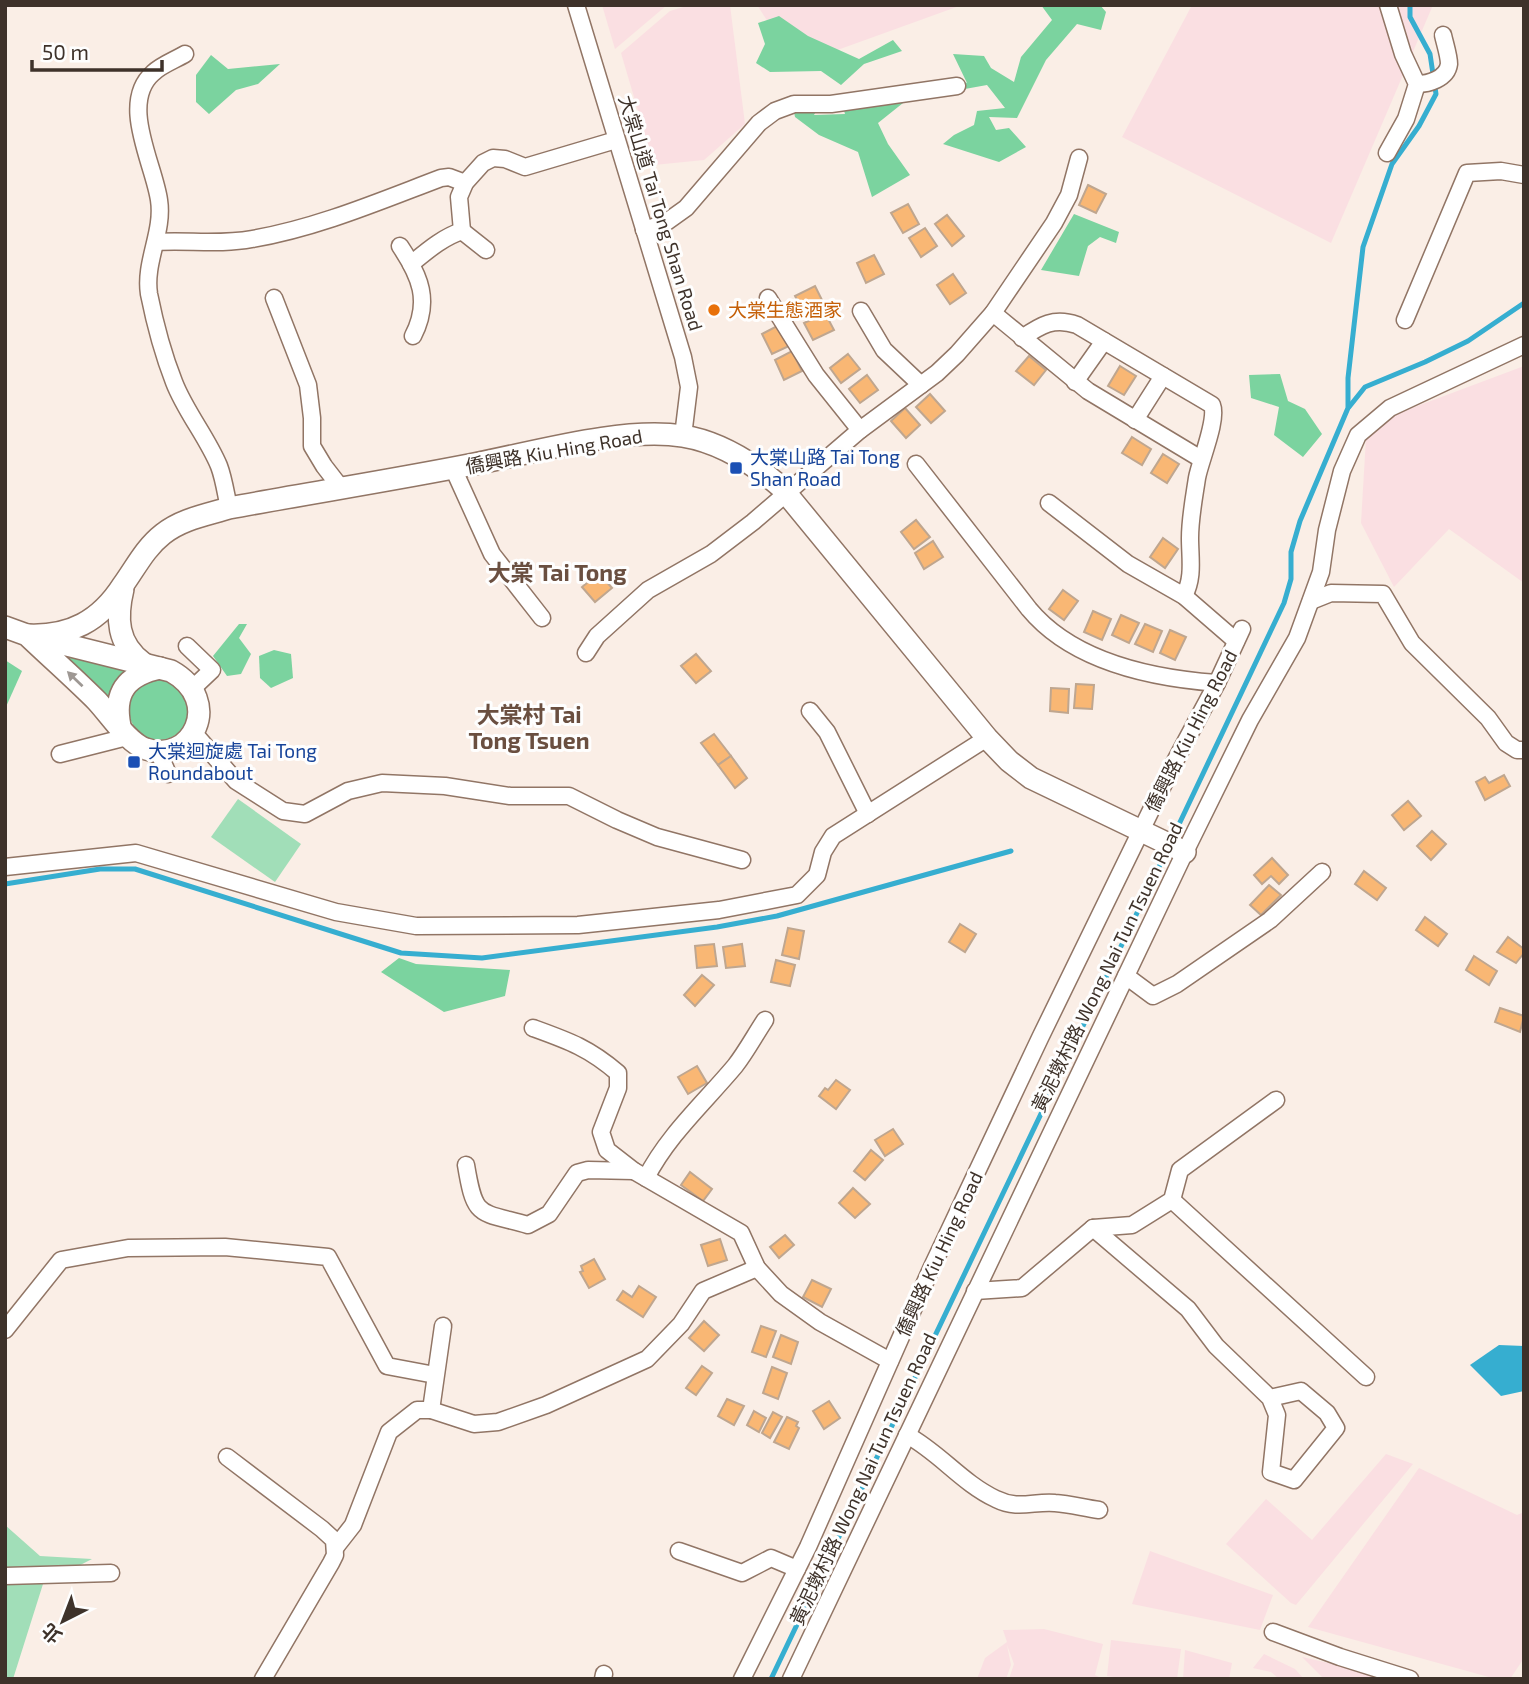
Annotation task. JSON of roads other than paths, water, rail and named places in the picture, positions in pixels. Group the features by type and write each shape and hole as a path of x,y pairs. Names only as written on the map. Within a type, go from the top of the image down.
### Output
{"street":[{"name":"大棠山道 Tai Tong Shan Road","path":"576,5 683,357 689,387 683,436"},
{"path":"1388,5 1403,54 1422,84"},
{"path":"1387,153 1422,84 1444,75 1449,65 1443,35"},
{"path":"185,54 152,73 142,87 138,102 140,127 159,201 156,242 149,269 149,291 158,333 174,383 220,468 229,508"},
{"path":"644,230 665,223 686,208 759,123 775,111 794,104 831,104 957,86"},
{"path":"486,250 462,231 460,197 464,183 483,163 493,158 505,159 525,167 616,140"},
{"path":"586,653 597,636 648,590 711,554 753,522 860,430 921,385 957,354 993,313 1062,210 1079,158"},
{"path":"1405,320 1467,173 1501,171 1524,175"},
{"path":"156,242 198,244 251,240 348,212 441,178 449,177 464,183"},
{"path":"411,264 434,246 462,231"},
{"path":"400,246 421,286 420,323 413,336"},
{"path":"274,298 308,385 312,446 341,488"},
{"path":"768,298 816,375 860,430"},
{"path":"861,311 884,350 921,385"},
{"path":"993,313 1075,382 1201,458"},
{"path":"1022,338 1048,322 1063,320 1077,325 1208,402 1214,409 1201,458 1190,536 1191,578 1184,596 1128,564 1049,503"},
{"path":"1075,382 1104,341"},
{"name":"黃泥墩村路 Wong Nai Tun Tsuen Road","path":"791,1679 1185,852 1250,720 1297,638 1321,572 1326,530 1342,471 1358,435 1390,408 1522,346"},
{"path":"1135,420 1163,376"},
{"name":"僑興路 Kiu Hing Road","path":"27,635 58,634 80,626 101,612 146,551 162,535 181,522 229,508 623,436 683,436 703,441 743,459 764,472 786,492 987,738 1009,761 1031,778 1185,852"},
{"path":"916,464 1044,628 1061,640 1094,656 1171,680 1217,683"},
{"path":"453,468 492,554 542,618"},
{"path":"125,583 119,605 118,626 128,650 152,666"},
{"path":"1311,601 1331,593 1383,594 1412,642 1488,718 1506,744 1524,750"},
{"name":"僑興路 Kiu Hing Road","path":"742,1679 797,1569 1040,1038 1239,635 1184,596"},
{"path":"5,627 152,666 183,678 193,688 198,701 199,713 193,732 180,745 168,750 158,751 137,746 75,679 27,635"},
{"path":"187,646 212,670 193,688"},
{"path":"124,731 117,713 118,699 124,687 152,666"},
{"path":"810,711 827,732 868,814"},
{"path":"60,754 124,731"},
{"path":"193,732 236,781 283,811 305,814 321,808 348,791 382,783 445,786 510,796 569,796 657,837 742,860"},
{"path":"5,867 136,853 336,912 416,926 579,925 719,911 797,895 817,876 823,852 833,836 987,738"},
{"path":"158,751 168,774"},
{"path":"1126,976 1153,996 1177,984 1270,920 1322,872"},
{"path":"640,1174 735,1065 765,1020"},
{"path":"533,1028 596,1054 618,1073 618,1088 601,1132 607,1150 640,1174 741,1233 757,1268 781,1294 820,1322 890,1362"},
{"path":"975,1292 1022,1288 1093,1228 1132,1225 1172,1200 1180,1170 1276,1100"},
{"path":"466,1166 471,1198 482,1212 527,1225 549,1214 577,1173 588,1170 640,1174"},
{"path":"1172,1200 1366,1377"},
{"path":"1093,1228 1188,1309 1216,1346 1270,1398 1277,1415 1271,1472 1294,1480 1336,1428 1327,1413 1301,1391 1270,1398"},
{"path":"5,1330 61,1260 128,1248 225,1247 328,1256 387,1366 435,1375"},
{"path":"335,1548 353,1525 390,1432 417,1410 431,1410 474,1424 498,1422 547,1405 647,1359 681,1324 703,1290 757,1268"},
{"path":"431,1410 443,1326"},
{"path":"907,1435 923,1444 967,1482 998,1501 1027,1506 1053,1503 1099,1510"},
{"path":"227,1457 334,1541 331,1563 263,1679"},
{"path":"679,1551 742,1573 771,1558 797,1569"},
{"path":"5,1576 111,1573"},
{"path":"1273,1632 1410,1679"}],"water":[{"path":"1499,1345 1524,1346 1524,1391 1501,1396 1470,1365"}],"waterway":[{"path":"1172,839 1284,603 1291,579 1291,552 1300,521 1348,408 1348,378 1363,247 1392,164 1419,126 1436,94 1430,54 1410,17 1410,5"},
{"path":"1349,407 1365,387 1468,341 1524,303"},
{"path":"771,1679 1168,848"},
{"path":"5,884 100,869 135,869 401,953 482,958 717,927 777,916 1011,851"}],"place":[{"name":"大棠生態酒家","path":"714,310"},
{"name":"大棠山路 Tai Tong Shan Road","path":"736,468"},
{"name":"大棠迴旋處 Tai Tong Roundabout","path":"134,762"}],"district":[{"name":"大棠 Tai Tong","path":"557,573"},
{"name":"大棠村 Tai Tong Tsuen","path":"529,728"}]}
